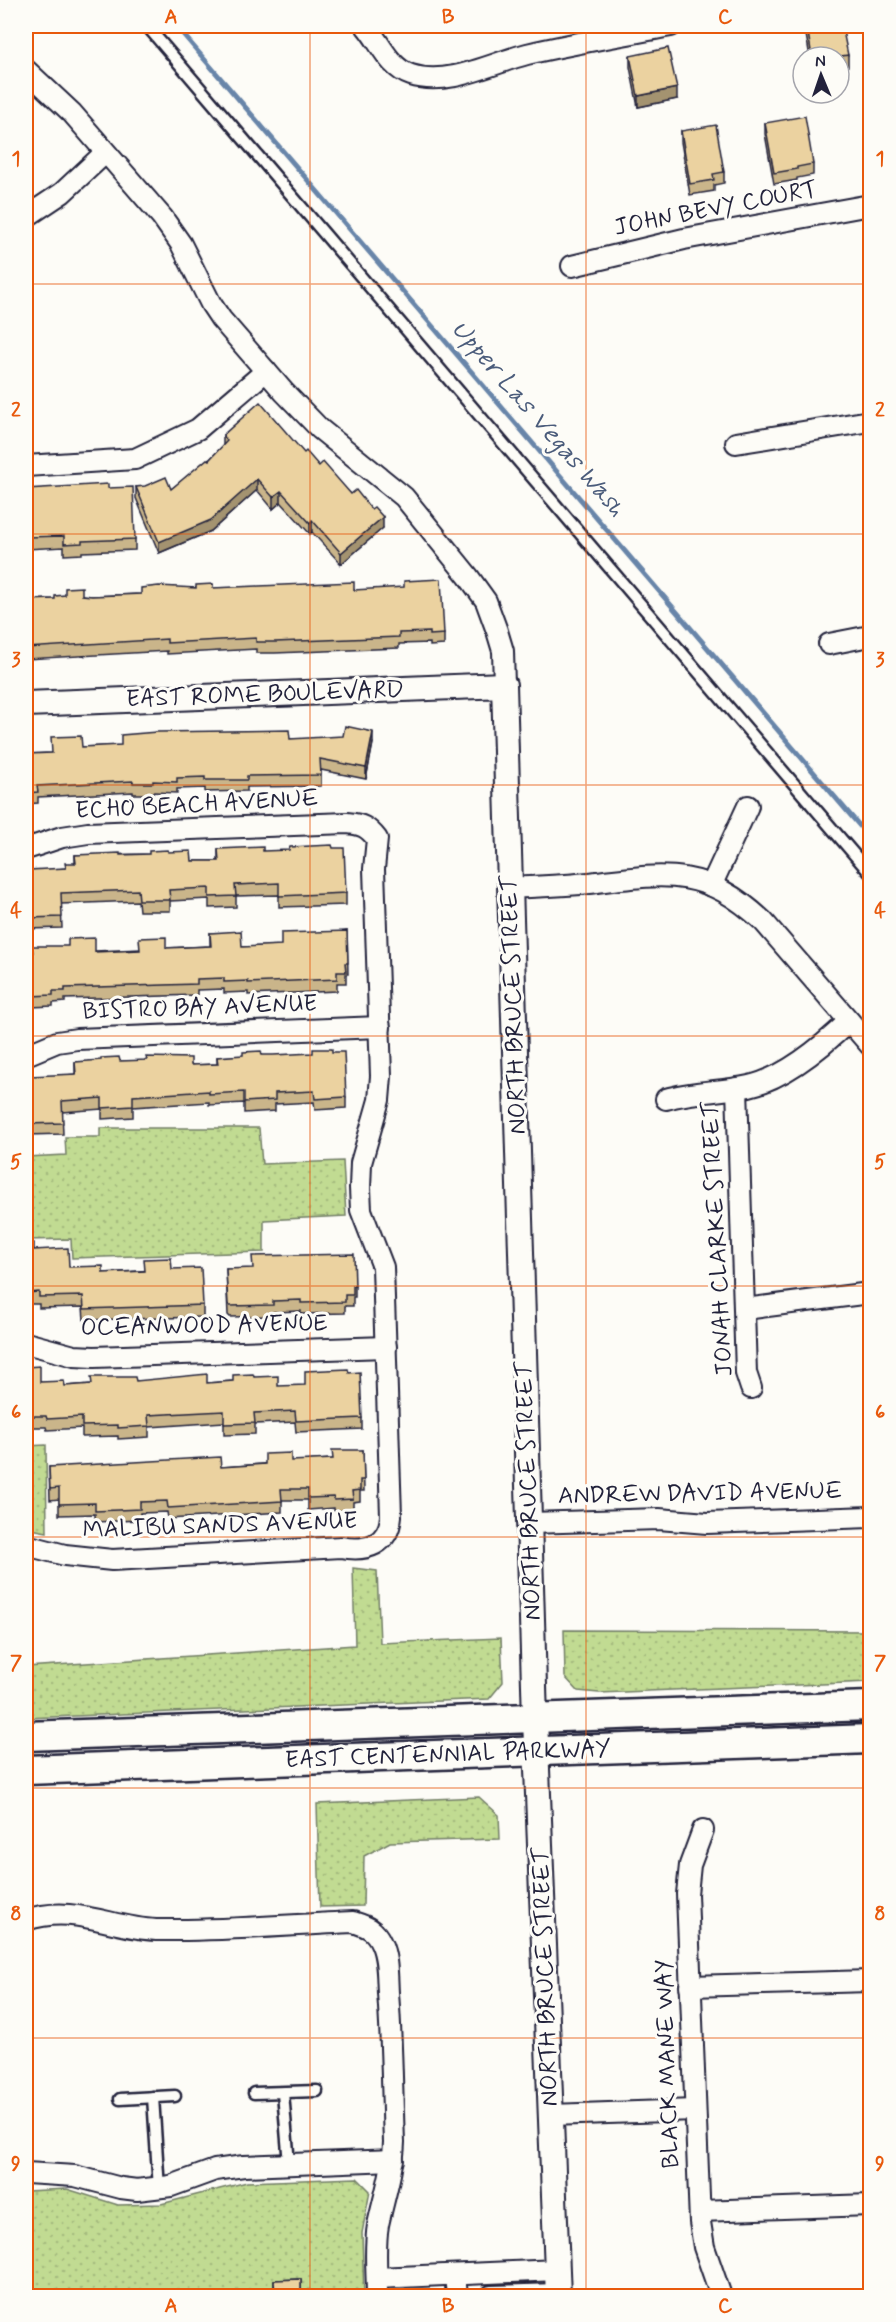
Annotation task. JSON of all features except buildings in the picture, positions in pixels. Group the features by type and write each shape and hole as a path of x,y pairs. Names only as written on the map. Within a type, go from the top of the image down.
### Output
{"main road":[{"name":"EAST CENTENNIAL PARKWAY","path":"26,1736 870,1706"},
{"name":"EAST CENTENNIAL PARKWAY","path":"26,1770 870,1739"}],"street":[{"path":"366,26 398,68 409,75 423,78 453,76 527,54 671,26"},
{"path":"26,70 72,113 162,217 187,253 211,304 221,319 266,371 320,429 404,497 468,576 486,601 497,631 503,651 504,685"},
{"path":"26,217 62,193 105,153"},
{"name":"JOHN BEVY COURT","path":"572,266 684,239 870,206"},
{"path":"26,466 135,459 198,429 266,371"},
{"path":"736,443 870,421"},
{"path":"829,644 870,636"},
{"name":"EAST ROME BOULEVARD","path":"26,704 504,685"},
{"name":"NORTH BRUCE STREET","path":"504,685 536,1752 558,2295"},
{"path":"711,886 748,806"},
{"name":"ECHO BEACH AVENUE","path":"26,849 62,837 88,833 360,824 370,830 377,839 374,869 380,1026"},
{"path":"510,888 597,882 623,877 674,876 697,880 711,886 745,904 763,921 870,1045"},
{"path":"666,1099 752,1086 794,1066 819,1050 849,1021"},
{"path":"380,1026 379,1100 361,1163 360,1188 361,1210 383,1267 386,1347"},
{"name":"BISTRO BAY AVENUE","path":"26,1055 57,1041 77,1038 380,1026"},
{"name":"JONAH CLARKE STREET","path":"737,1088 746,1373 751,1388"},
{"path":"745,1309 870,1293"},
{"name":"OCEANWOOD AVENUE","path":"26,1343 74,1356 94,1358 386,1347"},
{"name":"MALIBU SANDS AVENUE","path":"26,1545 65,1555 112,1560 341,1547 356,1550 370,1547 380,1540 390,1527 391,1516 386,1347"},
{"name":"ANDREW DAVID AVENUE","path":"530,1522 659,1519 707,1523 870,1517"},
{"name":"BLACK MANE WAY","path":"703,1830 693,1853 687,1879 695,2109 704,2247 722,2296"},
{"path":"26,1920 53,1915 73,1915 154,1930 352,1922 366,1925 381,1941 385,1954 389,2012 393,2160 378,2227 377,2287 455,2275 557,2270"},
{"path":"690,1986 870,1981"},
{"path":"551,2115 695,2109"},
{"path":"26,2173 75,2176 137,2190 159,2189 215,2170 289,2164 393,2160"},
{"path":"700,2211 870,2205"},
{"path":"455,2275 457,2296"},
{"path":"491,2296 558,2295"}],"lane":[{"path":"147,26 870,873"},
{"path":"254,2093 317,2091"},
{"path":"283,2092 289,2164"},
{"path":"120,2098 175,2096"},
{"path":"153,2097 159,2189"}],"green space":[{"path":"100,1128 259,1128 262,1164 343,1161 346,1216 264,1220 264,1252 72,1258 71,1239 26,1240 26,1157 66,1155 65,1137 100,1137"},
{"path":"46,1445 47,1532 26,1528 26,1446"},
{"path":"353,1568 377,1571 380,1643 501,1638 503,1682 489,1699 26,1718 26,1667 355,1645"},
{"path":"564,1630 870,1631 870,1682 599,1693 578,1691 565,1677"},
{"path":"479,1797 499,1815 500,1839 390,1842 364,1856 363,1906 320,1907 317,1804"},
{"path":"357,2178 370,2191 362,2233 364,2296 26,2296 26,2191 67,2189 118,2205 161,2204 247,2182"}],"waterway":[{"name":"Upper Las Vegas Wash","path":"176,26 870,838"}]}
